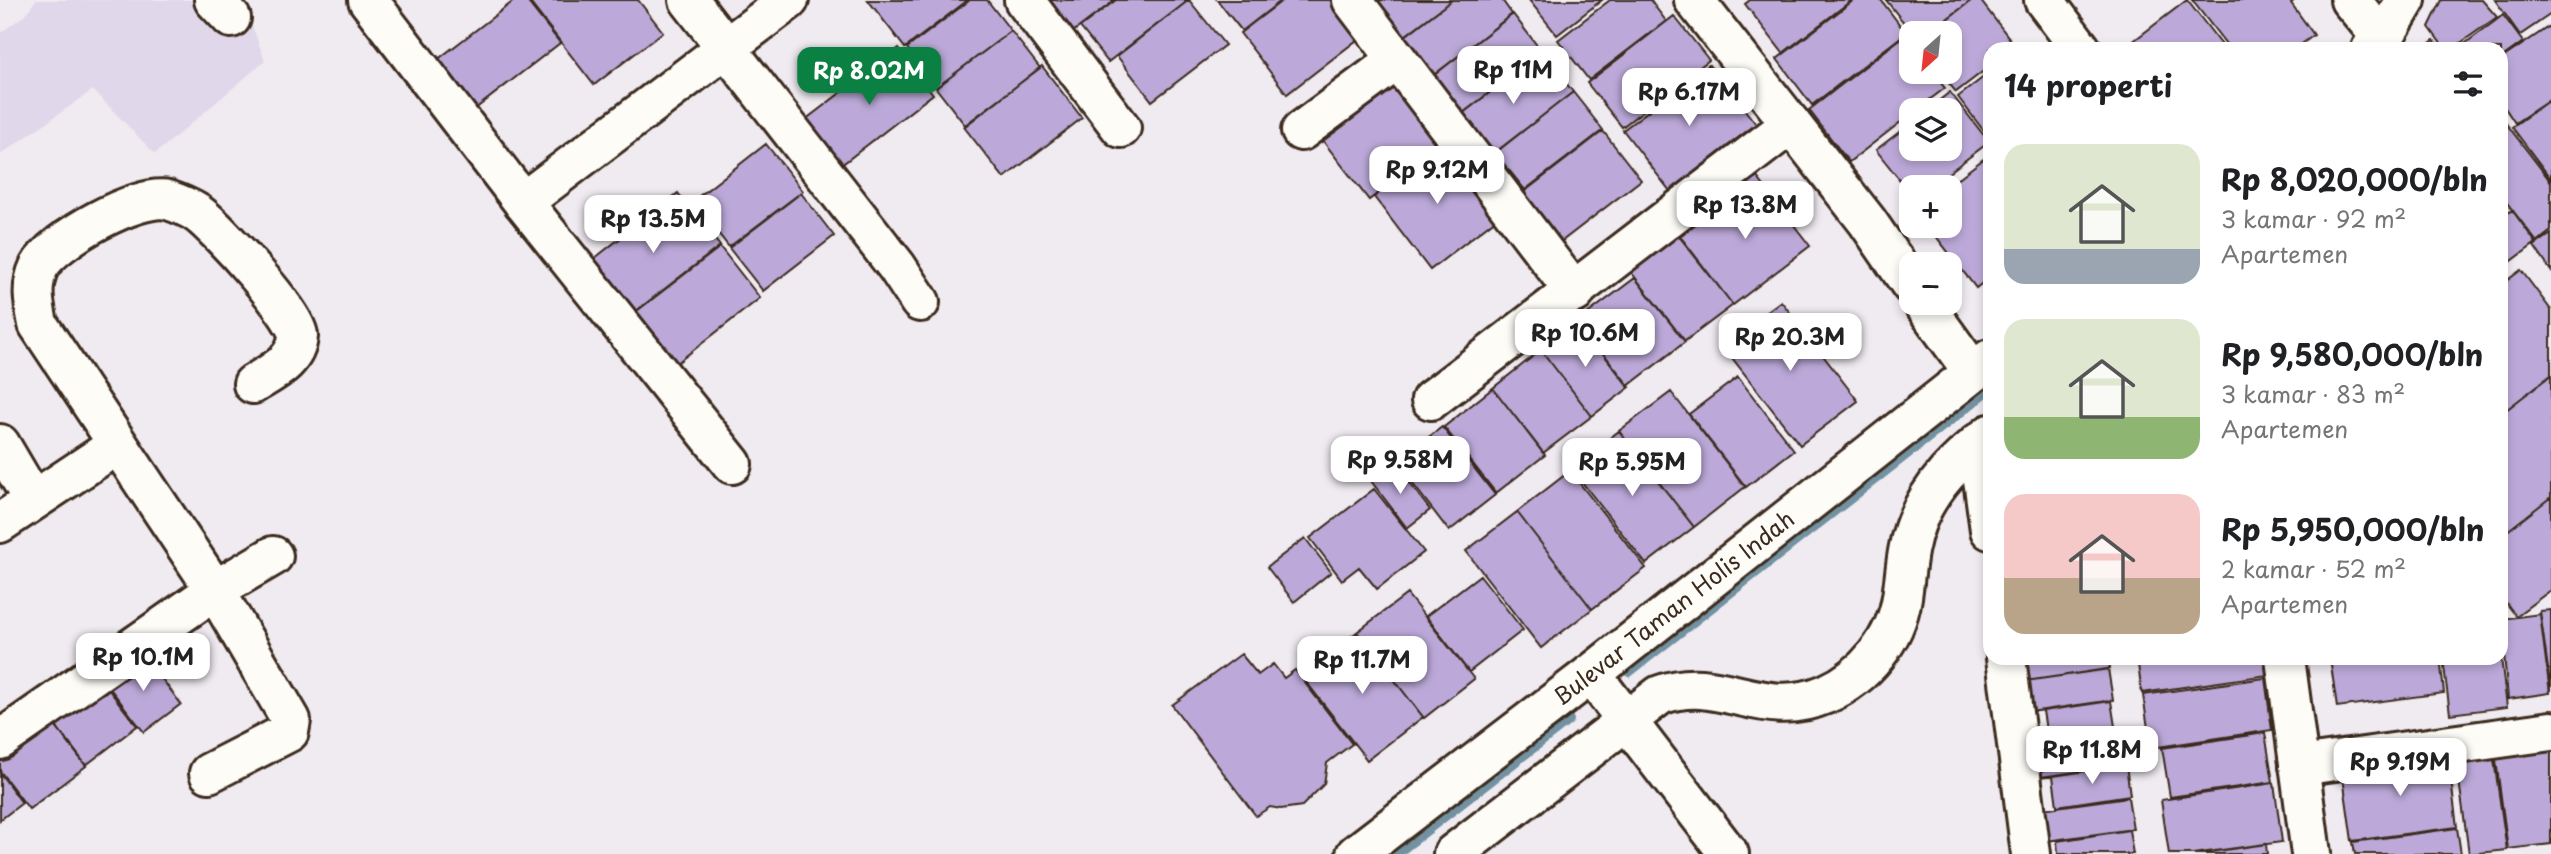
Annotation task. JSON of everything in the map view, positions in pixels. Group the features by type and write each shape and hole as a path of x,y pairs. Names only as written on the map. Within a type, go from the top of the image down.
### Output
{"street":[{"path":"368,0 523,202 732,464"},
{"path":"689,0 897,267 920,302"},
{"path":"523,202 789,0"},
{"path":"1024,0 1121,128"},
{"path":"1352,0 1575,293"},
{"path":"1694,0 1867,221 1899,268"},
{"path":"2044,0 2076,42"},
{"path":"2350,0 2376,42"},
{"path":"2378,42 2406,0"},
{"path":"1301,131 1397,60"},
{"path":"1431,400 1489,353 1575,293 1677,209 1791,124"},
{"path":"209,773 289,732 291,720 215,590 38,324 32,294 39,267 52,249 114,210 166,199 197,213 219,233 290,314 298,332 296,348 287,362 253,384"},
{"path":"1934,315 1982,366"},
{"name":"Bulevar Taman Holis Indah","path":"1356,854 1591,674 1982,366"},
{"path":"1453,854 1660,695 1681,688 1715,689 1758,702 1791,703 1823,695 1852,679 1874,659 1893,628 1902,596 1909,542 1926,502 1944,474 1983,442"},
{"path":"0,444 33,500"},
{"path":"0,523 117,445"},
{"path":"0,740 215,590 273,556"},
{"path":"2007,665 2031,854"},
{"path":"2286,665 2311,854"},
{"path":"1591,674 1729,854"},
{"path":"2299,766 2551,731"}],"shaded area":[{"path":"36,0 247,0 244,3 265,61 155,154 93,90 0,155 0,33 25,15"}],"building":[{"path":"515,0 526,0 560,43 475,109 437,60"},
{"path":"528,0 638,0 663,32 594,85"},
{"path":"868,0 968,0 905,48"},
{"path":"970,0 987,0 1011,31 937,87 907,48"},
{"path":"1042,0 1115,0 1069,35"},
{"path":"1116,0 1189,0 1108,62 1080,27"},
{"path":"1189,0 1225,45 1152,101 1117,56"},
{"path":"1217,0 1282,0 1242,31"},
{"path":"1283,0 1340,0 1366,33 1287,94 1240,33"},
{"path":"1367,0 1452,0 1395,44"},
{"path":"1452,0 1502,0 1512,14 1424,83 1393,45"},
{"path":"1529,0 1602,0 1557,35"},
{"path":"1610,0 1650,0 1666,21 1589,80 1558,40"},
{"path":"1750,0 1852,0 1783,53 1745,4"},
{"path":"1854,0 1881,0 1899,24 1899,38 1812,105 1777,59"},
{"path":"1886,0 1972,0 1944,21 1903,21"},
{"path":"1972,0 1980,0 2012,42 1983,42 1983,71 1956,92 1950,84 1962,84 1962,21 1945,21"},
{"path":"2187,0 2220,42 2132,42"},
{"path":"2192,0 2295,0 2291,3 2314,35 2304,42 2225,42"},
{"path":"2442,0 2482,0 2497,17 2462,42 2440,42 2429,27"},
{"path":"2495,0 2551,0 2551,14 2520,35"},
{"path":"1513,14 1542,52 1455,119 1426,81"},
{"path":"2503,15 2523,42 2508,53 2508,42 2467,42"},
{"path":"1674,16 1709,60 1622,127 1587,83"},
{"path":"2551,25 2551,99 2515,123 2508,112 2508,54"},
{"path":"1011,31 1040,68 965,125 936,88"},
{"path":"1899,40 1899,84 1942,84 1945,88 1932,98 1899,98 1899,123 1849,162 1809,110"},
{"path":"898,49 933,94 840,166 805,120"},
{"path":"1542,52 1573,92 1484,161 1453,121"},
{"path":"1709,65 1756,124 1670,191 1623,130"},
{"path":"1042,66 1082,118 1004,178 964,127"},
{"path":"1391,74 1444,142 1369,200 1316,132"},
{"path":"1983,77 1983,130 1962,102 1962,98 1959,98"},
{"path":"1573,92 1603,130 1525,190 1495,153"},
{"path":"1950,92 1955,98 1942,98"},
{"path":"2548,101 2551,105 2551,179 2512,127"},
{"path":"1962,107 1983,134 1983,147 1946,175 1899,175 1899,179 1876,150 1899,132 1899,161 1962,161"},
{"path":"2508,126 2551,182 2551,231 2537,242 2508,204"},
{"path":"1603,131 1641,180 1562,241 1524,192"},
{"path":"1445,143 1501,215 1430,270 1374,197"},
{"path":"766,144 803,191 729,247 693,201"},
{"path":"1983,159 1983,282 1976,288 1962,270 1962,252 1948,252 1937,238 1962,238 1962,175"},
{"path":"1757,177 1810,246 1733,305 1680,236"},
{"path":"678,193 720,246 627,318 586,265"},
{"path":"801,193 834,236 763,291 729,248"},
{"path":"2512,210 2536,243 2508,264 2508,213"},
{"path":"2551,234 2551,271 2534,246"},
{"path":"1678,235 1733,305 1685,341 1631,272"},
{"path":"720,247 760,298 673,366 633,314"},
{"path":"2521,270 2551,310 2551,375 2508,409 2508,280"},
{"path":"1635,278 1685,342 1628,386 1578,321"},
{"path":"1781,301 1858,401 1800,445 1722,345"},
{"path":"1578,321 1630,387 1592,416 1541,350"},
{"path":"1541,350 1592,416 1543,453 1493,388"},
{"path":"2551,375 2551,497 2508,531 2508,409"},
{"path":"1738,377 1794,450 1746,487 1689,414"},
{"path":"1493,388 1545,455 1496,493 1444,427"},
{"path":"1671,392 1745,487 1694,527 1619,431"},
{"path":"1442,427 1495,495 1449,531 1396,462"},
{"path":"1619,431 1694,527 1646,564 1571,468"},
{"path":"1394,463 1430,510 1407,528 1371,481"},
{"path":"1570,471 1646,568 1592,609 1517,512"},
{"path":"1374,489 1424,552 1377,589 1359,567 1342,580 1310,538"},
{"path":"2551,497 2551,590 2516,616 2508,605 2508,531"},
{"path":"1517,512 1592,609 1541,648 1466,551"},
{"path":"1305,538 1331,572 1294,602 1267,567"},
{"path":"1480,575 1523,630 1469,672 1426,616"},
{"path":"1407,594 1474,679 1424,718 1357,632"},
{"path":"2551,610 2551,691 2540,611"},
{"path":"2540,614 2550,693 2508,699 2505,665 2508,665 2508,618"},
{"path":"1357,632 1423,717 1367,760 1301,675"},
{"path":"143,654 181,704 144,732 105,682"},
{"path":"1241,654 1258,675 1273,664 1284,678 1295,670 1352,744 1327,763 1324,784 1302,806 1281,809 1270,807 1256,816 1172,705"},
{"path":"2023,665 2110,665 2110,669 2025,681"},
{"path":"2138,665 2266,665 2268,675 2142,693"},
{"path":"2331,665 2441,665 2444,693 2337,707"},
{"path":"2444,665 2502,665 2507,707 2450,714"},
{"path":"2108,669 2113,700 2030,712 2025,681"},
{"path":"98,676 137,726 86,765 47,714"},
{"path":"2265,678 2272,730 2151,748 2143,695"},
{"path":"2111,701 2116,733 2048,743 2043,711"},
{"path":"45,713 86,766 29,809 0,771 0,747"},
{"path":"2265,733 2273,782 2170,797 2162,748"},
{"path":"2116,734 2121,766 2040,777 2036,745"},
{"path":"2551,737 2551,844 2508,849 2494,745"},
{"path":"2492,746 2507,850 2469,854 2455,751"},
{"path":"2448,756 2457,827 2352,841 2342,770"},
{"path":"2126,765 2130,795 2057,806 2053,776"},
{"path":"0,773 22,803 0,820"},
{"path":"2274,783 2282,842 2196,854 2169,854 2161,800"},
{"path":"2128,797 2133,829 2039,842 2035,810"},
{"path":"2457,828 2461,854 2355,854 2353,842"},
{"path":"2129,830 2133,854 2058,854 2057,841"},
{"path":"2266,844 2267,854 2193,854"}],"waterway":[{"path":"1629,672 1983,394"},
{"path":"1396,854 1569,720"}]}
